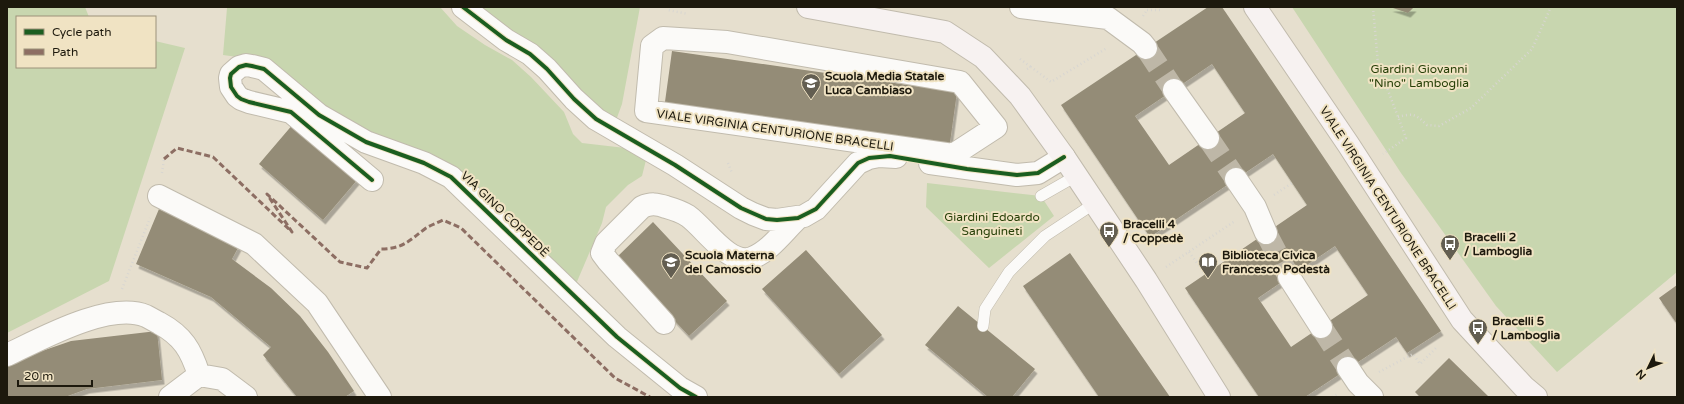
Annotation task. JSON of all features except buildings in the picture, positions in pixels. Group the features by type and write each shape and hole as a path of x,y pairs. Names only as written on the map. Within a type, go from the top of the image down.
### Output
{"street":[{"path":"463,7 506,40 530,54 547,69 574,99 596,119 675,165 741,208 753,214 766,219 777,220 798,218"},
{"path":"808,7 945,32 983,57 1020,96 1064,157 1146,280 1220,397"},
{"path":"1021,7 1108,18 1142,43 1146,48"},
{"name":"VIALE VIRGINIA CENTURIONE BRACELLI","path":"1255,7 1348,144 1462,320 1524,387 1536,397"},
{"name":"VIALE VIRGINIA CENTURIONE BRACELLI","path":"663,38 727,42 960,82 996,127 952,155 646,111 652,46 663,38"},
{"name":"VIA GINO COPPEDÈ","path":"372,180 291,112 249,102 237,96 231,87 231,74 239,67 246,65 264,69 319,115 366,142 424,163 452,177 617,337 680,388 696,397"},
{"path":"1174,90 1208,138"},
{"path":"664,323 602,253 606,243 642,207 648,204 654,204 676,210 688,216 724,250 734,257 742,260 750,259 766,250 798,218 816,209 858,163 869,158 890,156 967,169 1017,175 1038,173 1064,157"},
{"path":"1236,179 1255,208 1266,233"},
{"path":"159,196 254,244 317,303 380,397"},
{"path":"1289,277 1321,327"},
{"path":"7,355 83,321 106,315 122,313 145,316 166,327 182,340 192,354 199,375"},
{"path":"170,397 199,375 222,379 246,397"}],"lane":[{"path":"1041,196 1076,176"},
{"path":"983,326 985,309 1009,272 1045,236 1095,204"}],"path":[{"path":"1145,7 1147,10 1163,10 1159,7"},
{"path":"1373,7 1378,64 1406,138 1387,151"},
{"path":"1398,117 1411,114 1418,116 1427,125 1439,126 1471,108 1532,49 1552,7"},
{"path":"1024,71 1030,67 1051,82 1130,34"},
{"path":"1146,280 1292,183"},
{"path":"121,293 159,196"},
{"path":"1189,252 1204,274"},
{"path":"1332,397 1413,354 1420,364 1437,347"}],"green space":[{"path":"7,7 85,7 89,16 16,16 16,68 156,68 156,41 185,48 109,281 7,333"},
{"path":"224,7 440,7 457,26 485,45 512,60 531,77 564,112 573,134 582,143 634,149 646,160 642,176 628,185 606,207 602,223 576,284 508,219 331,117 268,61 223,55 227,8"},
{"path":"469,7 640,7 622,104 615,123"},
{"name":"Giardini Giovanni \"Nino\" Lamboglia","path":"1292,7 1677,7 1677,272 1557,372 1496,306 1401,173"},
{"name":"Giardini Edoardo Sanguineti","path":"927,183 1041,196 1054,216 989,268 926,207"}],"tunnel":[{"path":"1146,48 1174,90"},
{"path":"1208,138 1236,179"},
{"path":"1266,233 1289,277"},
{"path":"1321,327 1348,368"}],"marked path":[{"path":"164,159 177,148 213,157 292,232 267,194 340,262 367,268 381,249 401,246 426,228 443,220 461,228 615,378 650,397"}],"cycle path":[{"path":"463,7 506,40 530,54 547,69 574,99 596,119 675,165 741,208 766,219 777,220 798,218 816,209 858,163 869,158 890,156 967,169 1017,175 1038,173 1064,157"},
{"path":"372,180 291,112 249,102 237,96 231,87 231,74 239,67 246,65 264,69 319,115 366,142 424,163 451,177 617,337 680,388 696,397"}],"place":[{"name":"Scuola Media Statale Luca Cambiaso","path":"811,100"},
{"name":"Bracelli 4 / Coppedè","path":"1109,248"},
{"name":"Bracelli 2 / Lamboglia","path":"1450,261"},
{"name":"Scuola Materna del Camoscio","path":"671,279"},
{"name":"Biblioteca Civica Francesco Podestà","path":"1208,279"},
{"name":"Bracelli 5 / Lamboglia","path":"1478,345"}]}
